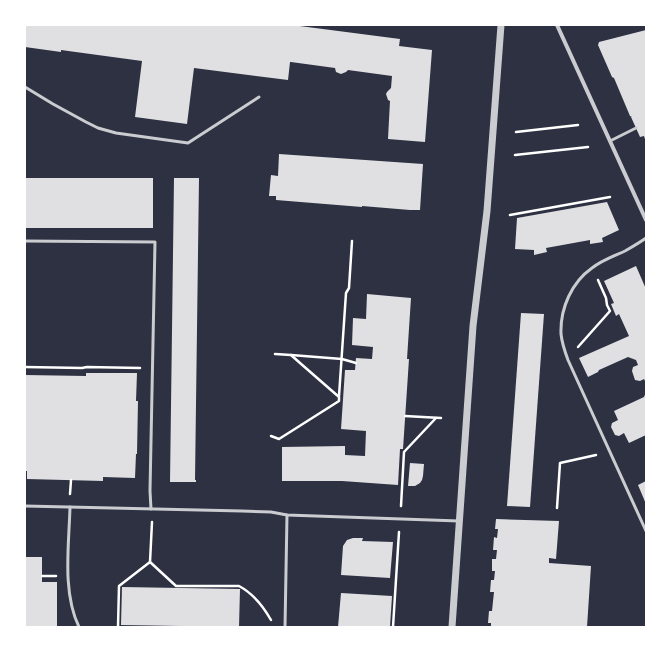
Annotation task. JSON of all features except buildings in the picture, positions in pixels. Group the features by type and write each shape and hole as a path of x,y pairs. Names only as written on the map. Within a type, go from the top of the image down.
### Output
{"street":[{"path":"452,627 473,326 487,211 501,25"},
{"path":"557,25 646,220"}],"lane":[{"path":"25,87 98,128 188,143 259,97"},
{"path":"610,141 636,128"},
{"path":"646,238 586,272 579,280 568,299 563,313 561,326 561,335 566,356 646,531"},
{"path":"25,241 155,242 150,491 151,509"},
{"path":"25,506 271,512 287,515 459,521"},
{"path":"70,507 68,570 69,586 71,606 79,627"},
{"path":"285,627 287,515"}],"path":[{"path":"516,132 578,125"},
{"path":"515,155 588,147"},
{"path":"510,215 610,197"},
{"path":"271,436 279,439 339,401 346,293 348,288 352,241"},
{"path":"577,348 610,311 596,274"},
{"path":"275,354 342,359 356,363"},
{"path":"291,355 340,398"},
{"path":"25,367 82,368 88,366 140,368"},
{"path":"405,416 441,418"},
{"path":"401,506 404,452 436,418"},
{"path":"557,508 560,463 610,452"},
{"path":"70,491 71,480"},
{"path":"118,627 119,586 150,562 151,509"},
{"path":"393,627 399,531"},
{"path":"150,562 176,586 239,586 259,601 275,626"}]}
